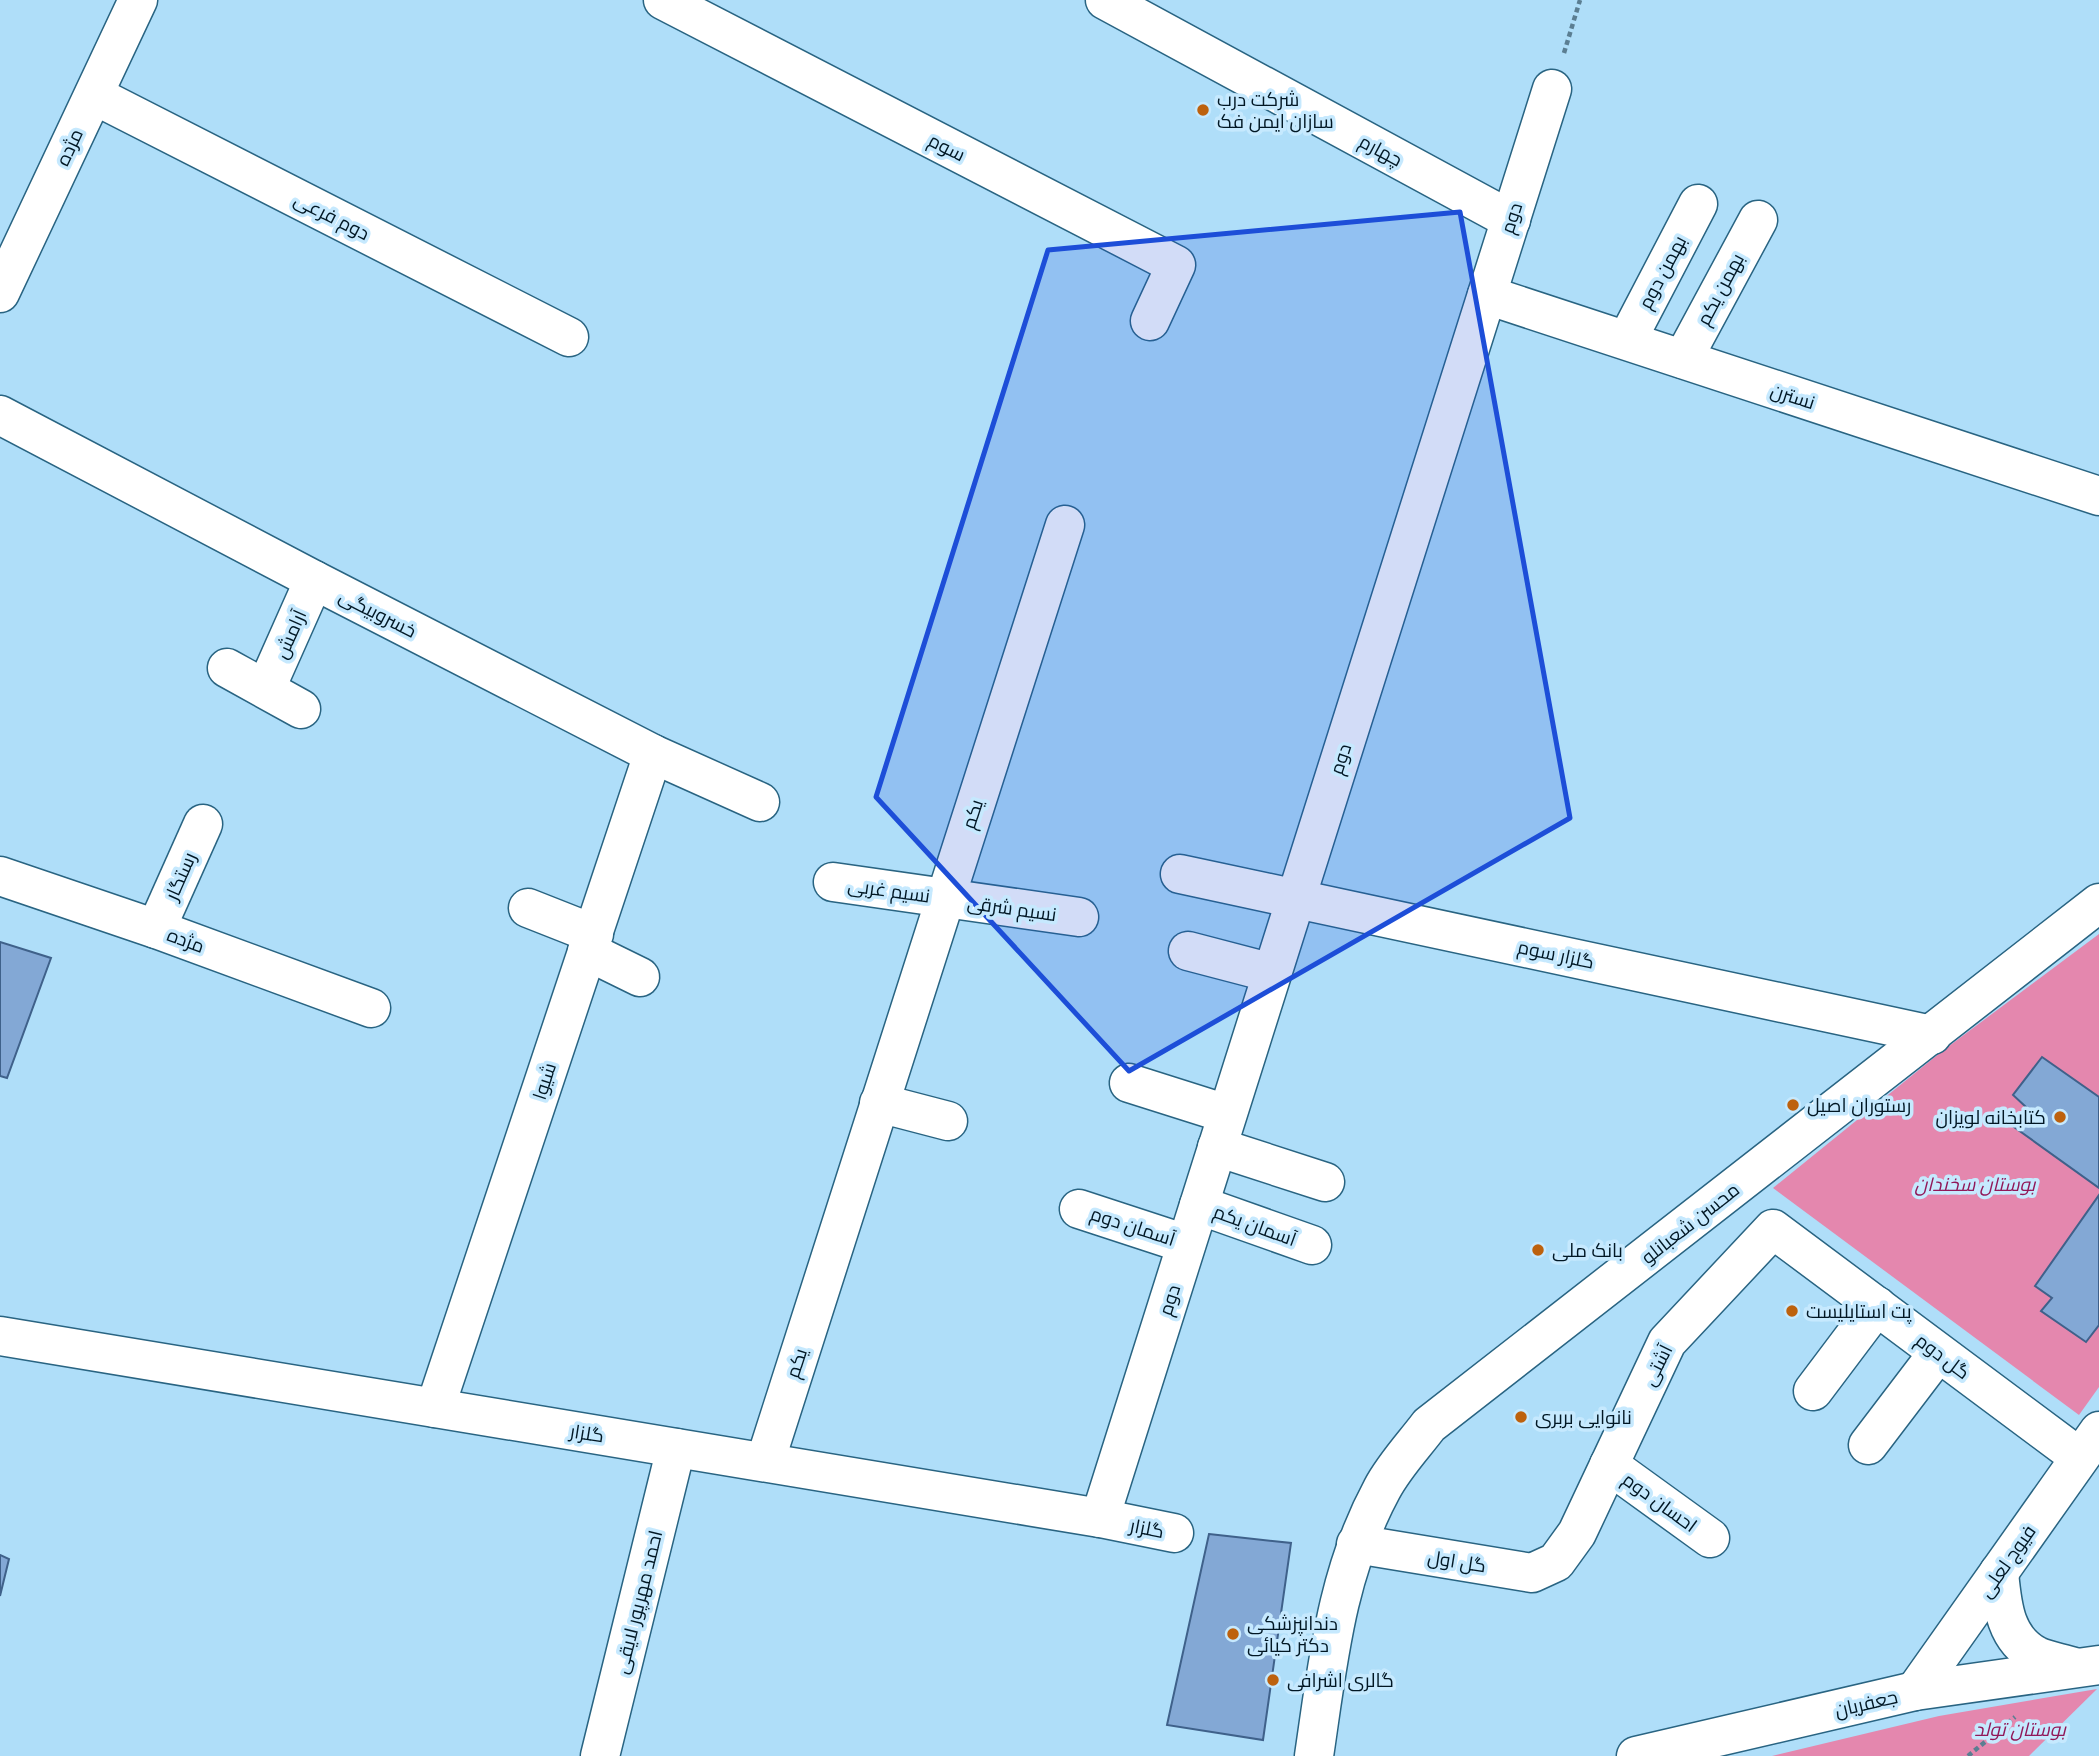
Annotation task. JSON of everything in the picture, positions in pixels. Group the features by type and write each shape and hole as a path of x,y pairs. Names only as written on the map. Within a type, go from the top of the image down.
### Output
{"street":[{"name":"مژده","path":"0,293 138,0"},
{"name":"سوم","path":"663,0 1176,265 1150,321"},
{"name":"چهارم","path":"1105,0 1511,220"},
{"name":"دوم","path":"1100,1518 1552,89"},
{"name":"دوم فرعی","path":"94,94 569,337"},
{"name":"بهمن دوم","path":"1627,340 1698,204"},
{"name":"بهمن یکم","path":"1682,359 1758,220"},
{"name":"نسترن","path":"1487,295 2099,496"},
{"name":"خسروبیگی","path":"0,415 653,754 760,802"},
{"name":"یکم","path":"765,1462 1065,526"},
{"name":"آرامش","path":"266,688 314,580"},
{"path":"227,668 301,709"},
{"name":"شیوا","path":"435,1408 653,754"},
{"name":"رستگار","path":"156,929 203,824"},
{"name":"گلزار سوم","path":"1180,874 1932,1035"},
{"name":"مژده","path":"0,876 371,1007"},
{"name":"نسیم غربی","path":"833,883 945,898"},
{"name":"نسیم شرقی","path":"945,898 1079,917"},
{"name":"محسن شعبانلو","path":"1314,1756 1337,1606 1356,1544 1383,1486 1429,1424 2099,903"},
{"path":"528,908 591,942 640,976"},
{"path":"1188,951 1272,973"},
{"path":"1129,1083 1325,1182"},
{"path":"879,1103 948,1121"},
{"name":"آسمان یکم","path":"1199,1205 1312,1245"},
{"name":"آسمان دوم","path":"1079,1209 1186,1244"},
{"name":"گل دوم","path":"1773,1229 1938,1353 2089,1444"},
{"name":"آشتی","path":"1556,1562 1577,1533 1667,1342 1773,1229"},
{"path":"1813,1391 1877,1306"},
{"name":"گلزار","path":"0,1336 1100,1518 1174,1533"},
{"path":"1868,1445 1938,1353"},
{"name":"فیوج لعلی","path":"1915,1691 2089,1444"},
{"name":"احمد مهرپور لایقی","path":"600,1756 677,1448"},
{"name":"احسان دوم","path":"1609,1465 1710,1538"},
{"name":"گل اول","path":"1356,1544 1532,1573 1556,1562"},
{"path":"1999,1572 2003,1614 2015,1636 2035,1655 2087,1666"},
{"name":"جعفریان","path":"1636,1756 1915,1691 2087,1666"}],"path":[{"path":"1552,89 1580,0"}],"highlighted area":[{"path":"1460,212 1570,818 1129,1071 876,797 1048,250"}],"green space":[{"name":"بوستان سخندان","path":"2099,934 2099,1387 2079,1415 1773,1188 1941,1052"},
{"name":"بوستان تولد","path":"2097,1689 2029,1756 1772,1756 1939,1716"}],"building":[{"path":"0,942 51,958 7,1078 0,1076"},
{"name":"کتابخانه لویزان","path":"2042,1057 2099,1097 2099,1188 2014,1127 2027,1108 2013,1095"},
{"path":"2099,1195 2099,1325 2086,1342 2041,1311 2052,1298 2035,1286"},
{"name":"دندانپزشکی دکتر کیائی","path":"1209,1534 1291,1543 1263,1740 1167,1725"},
{"path":"0,1555 9,1559 0,1596"}],"place":[{"name":"شرکت درب سازان ایمن فک","path":"1203,110"},
{"name":"رستوران اصیل","path":"1793,1105"},
{"name":"کتابخانه لویزان","path":"2060,1117"},
{"name":"بانک ملی","path":"1538,1250"},
{"name":"پت استایلیست","path":"1792,1311"},
{"name":"نانوایی بربری","path":"1521,1417"},
{"name":"دندانپزشکی دکتر کیائی","path":"1233,1634"},
{"name":"گالری اشرافی","path":"1273,1680"}]}
